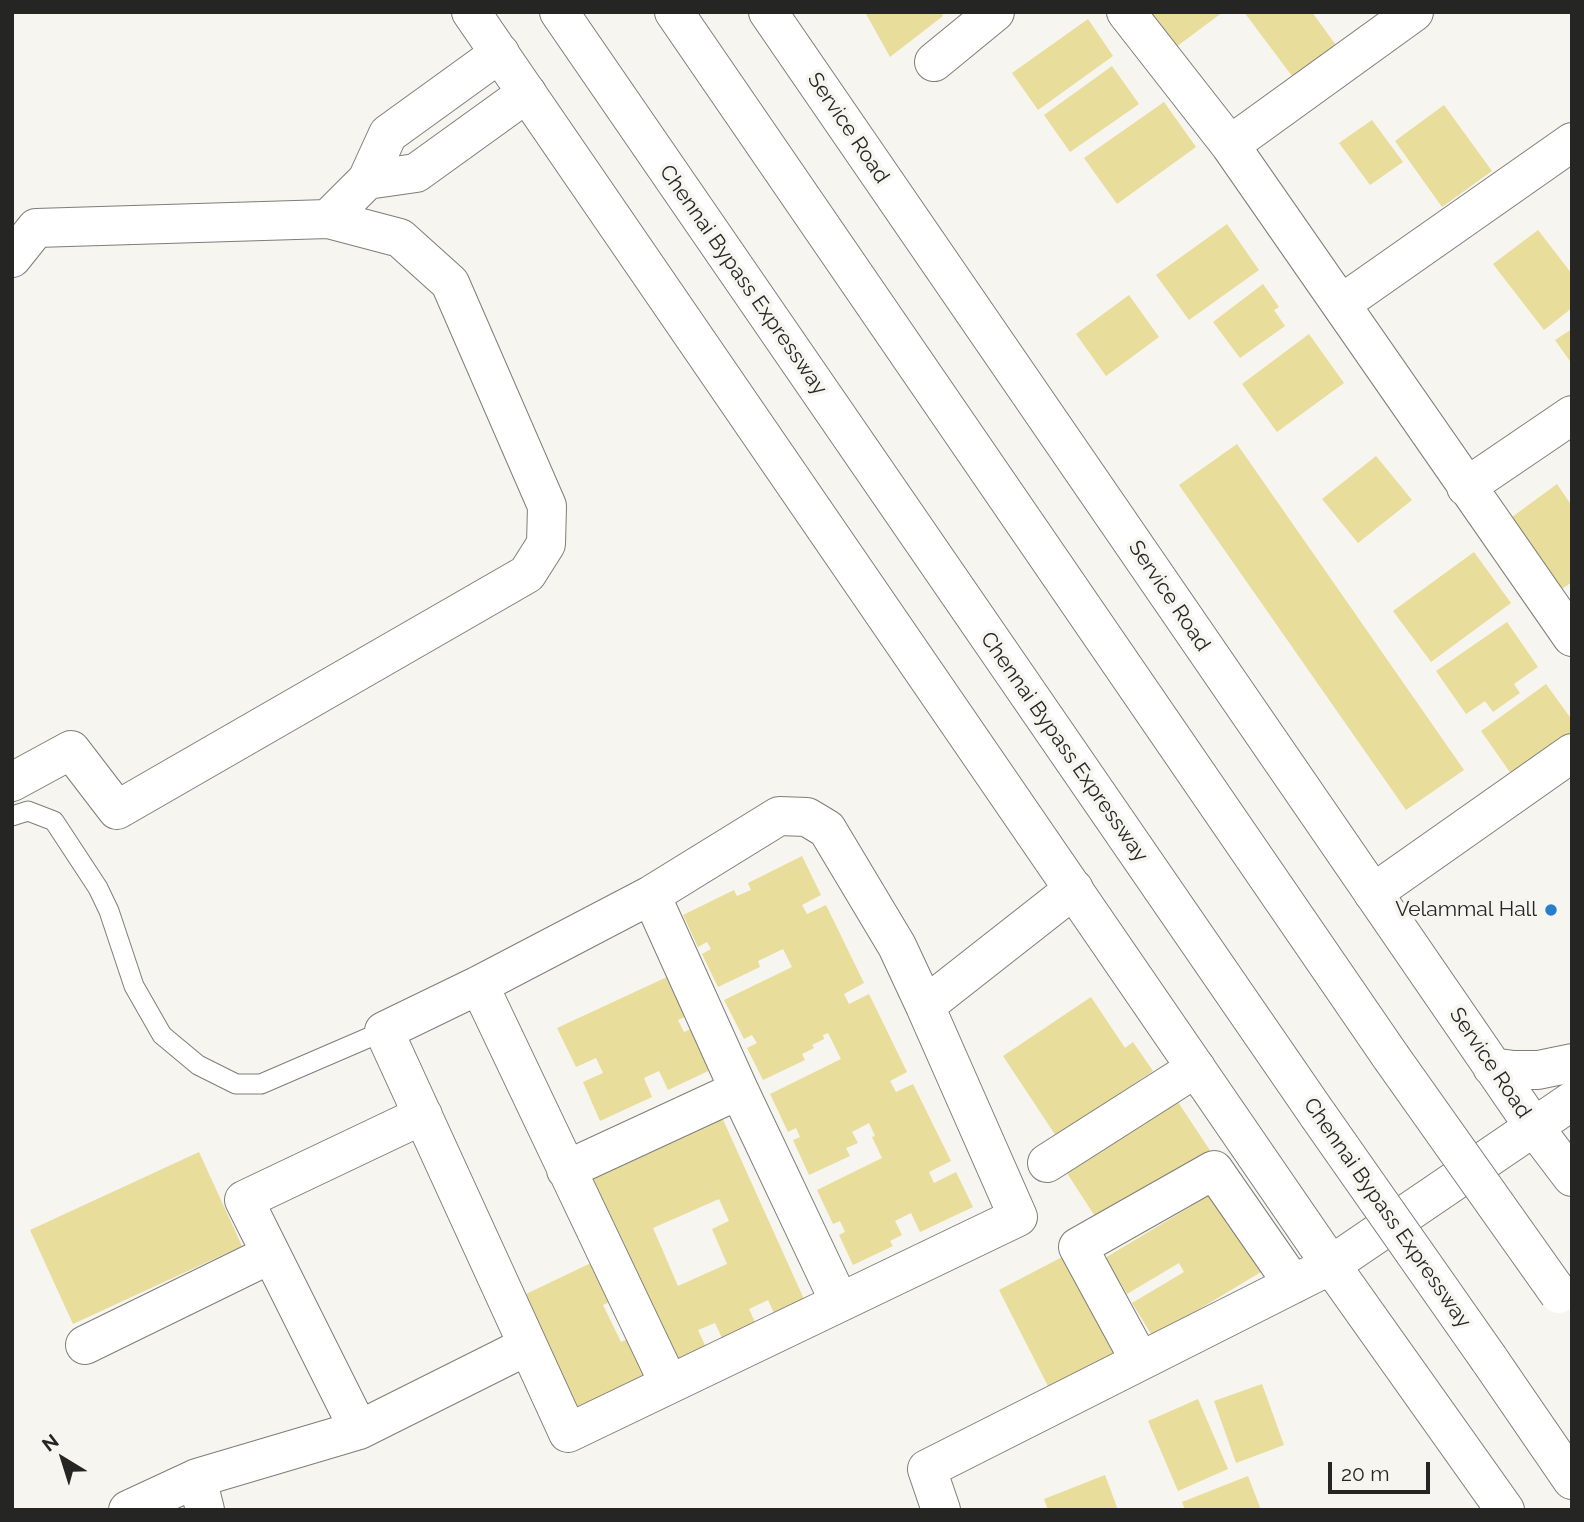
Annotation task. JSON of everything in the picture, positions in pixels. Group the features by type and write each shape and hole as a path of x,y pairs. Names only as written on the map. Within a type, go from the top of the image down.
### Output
{"main road":[{"path":"471,12 1331,1265 1505,1510"},
{"name":"Chennai Bypass Expressway","path":"559,12 1572,1480"},
{"path":"674,12 1391,1057 1565,1304"},
{"name":"Service Road","path":"768,12 1492,1067 1572,1177"},
{"path":"934,62 995,12"},
{"path":"1126,12 1230,145 1572,638"},
{"path":"1230,145 1414,12"},
{"path":"328,219 367,180 388,134 500,53"},
{"path":"367,180 416,173 527,93"},
{"path":"1341,304 1572,142"},
{"path":"12,258 36,228 328,219 400,238 450,283 547,506 546,544 527,574 117,810 71,750 12,782"},
{"path":"1466,487 1572,415"},
{"path":"1373,893 1572,753"},
{"path":"779,816 807,817 827,829 897,946 1018,1217 568,1433 384,1031 479,985 652,895 779,816"},
{"path":"925,1006 1073,889"},
{"path":"652,895 739,1090 839,1301"},
{"path":"479,985 669,1384"},
{"path":"1492,1067 1538,1070 1572,1063"},
{"path":"1047,1163 1196,1068"},
{"path":"566,1170 739,1090"},
{"path":"941,1510 926,1469 1331,1265 1572,1101"},
{"path":"359,1430 244,1200 422,1115"},
{"path":"1140,1361 1078,1247 1214,1170 1293,1284"},
{"path":"85,1345 271,1254"},
{"path":"128,1510 201,1494 359,1430 527,1346"}],"lane":[{"path":"12,816 28,811 54,821 98,888 109,911 134,986 162,1035 198,1065 236,1084 261,1084 384,1031"}],"building":[{"path":"865,12 941,12 943,16 890,57"},
{"path":"1151,12 1223,12 1176,47"},
{"path":"1244,12 1312,12 1338,48 1295,80"},
{"path":"1088,19 1113,56 1038,110 1012,73"},
{"path":"1112,66 1139,104 1070,152 1044,115"},
{"path":"1164,102 1196,147 1117,204 1084,158"},
{"path":"1444,105 1492,171 1442,207 1395,141"},
{"path":"1372,120 1403,162 1370,185 1339,143"},
{"path":"1227,224 1259,270 1189,320 1156,275"},
{"path":"1538,230 1572,274 1572,308 1544,330 1493,264"},
{"path":"1263,284 1279,307 1274,310 1285,326 1240,358 1213,322"},
{"path":"1129,295 1159,337 1106,376 1076,334"},
{"path":"1572,329 1572,364 1555,340"},
{"path":"1309,334 1344,383 1277,432 1242,384"},
{"path":"1237,444 1464,770 1406,810 1179,485"},
{"path":"1376,456 1412,500 1358,543 1322,499"},
{"path":"1557,484 1572,506 1572,582 1559,591 1508,520"},
{"path":"1474,552 1511,603 1431,662 1393,611"},
{"path":"1507,622 1538,667 1514,684 1520,693 1493,712 1485,701 1466,714 1436,671"},
{"path":"1546,684 1572,720 1572,737 1514,778 1481,731"},
{"path":"802,856 821,895 802,905 807,914 826,905 864,983 844,994 849,1004 869,994 907,1072 890,1081 896,1092 913,1084 951,1161 929,1172 934,1183 956,1172 973,1207 920,1232 911,1213 895,1221 902,1235 890,1241 893,1246 853,1265 839,1235 845,1232 840,1221 833,1224 817,1190 882,1158 869,1123 852,1132 858,1143 846,1148 850,1156 809,1175 793,1140 800,1137 796,1128 788,1132 770,1094 841,1059 828,1033 823,1035 824,1039 812,1045 814,1048 802,1054 805,1060 763,1080 747,1048 757,1043 752,1035 744,1039 724,1000 792,967 783,949 758,961 760,967 718,987 702,954 711,949 707,942 698,947 683,915 734,890 737,896 751,890 748,883"},
{"path":"680,971 698,1011 678,1020 684,1032 704,1023 723,1064 668,1090 659,1071 644,1078 652,1097 600,1121 583,1082 603,1073 596,1058 576,1067 557,1028"},
{"path":"1091,997 1125,1048 1133,1042 1153,1071 1056,1136 1003,1056"},
{"path":"1172,1093 1213,1155 1102,1227 1061,1164"},
{"path":"720,1113 808,1308 778,1322 768,1300 749,1309 755,1322 722,1338 715,1323 698,1330 709,1354 679,1367 590,1173","holes":["719,1199 729,1221 712,1229 727,1264 678,1286 653,1228"]},
{"path":"199,1152 242,1246 73,1324 30,1230"},
{"path":"1213,1193 1261,1272 1153,1337 1132,1303 1184,1272 1179,1263 1127,1294 1105,1258"},
{"path":"1064,1256 1119,1362 1053,1396 999,1290"},
{"path":"593,1262 612,1301 603,1305 621,1342 630,1338 647,1375 578,1407 524,1295"},
{"path":"1262,1384 1284,1445 1236,1463 1214,1401"},
{"path":"1198,1399 1228,1469 1178,1491 1148,1421"},
{"path":"1105,1475 1118,1510 1048,1510 1044,1499"},
{"path":"1248,1476 1261,1510 1185,1510 1182,1502"}],"place":[{"name":"Velammal Hall","path":"1551,910"}]}
